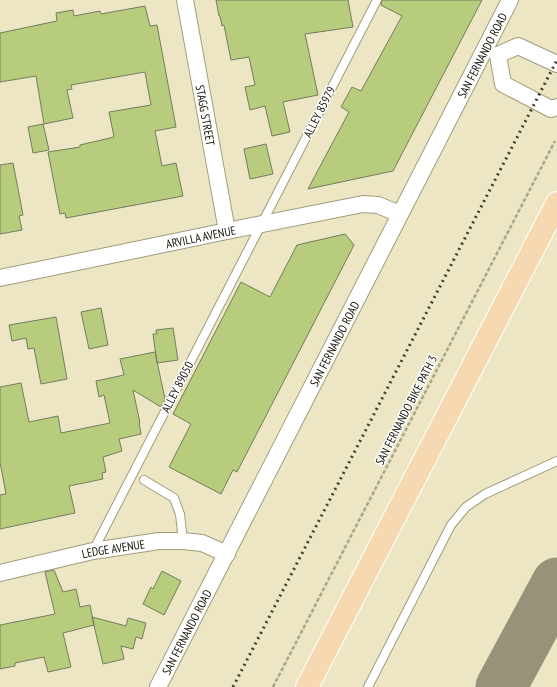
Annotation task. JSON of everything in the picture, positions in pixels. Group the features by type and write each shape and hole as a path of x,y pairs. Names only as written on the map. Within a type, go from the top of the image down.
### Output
{"main road":[{"path":"307,687 557,203"}],"street":[{"name":"STAGG STREET","path":"185,0 227,231"},
{"name":"SAN FERNANDO ROAD","path":"158,687 400,214 491,52 510,0"},
{"path":"557,64 518,46 491,52 503,84 551,108 557,107"},
{"name":"ARVILLA AVENUE","path":"0,278 363,204 378,205 400,214"},
{"name":"LEDGE AVENUE","path":"0,573 93,551 158,541 202,543 227,554"}],"lane":[{"name":"ALLEY 85979","path":"262,224 377,0"},
{"name":"ALLEY 89050","path":"93,551 262,224"},
{"path":"368,687 451,525 466,507 485,494 557,461"},
{"path":"144,480 174,498 180,514 183,541"}],"path":[{"name":"SAN FERNANDO BIKE PATH 3","path":"273,687 555,141"}],"building":[{"path":"216,0 348,0 353,27 305,34 318,95 283,102 290,132 272,136 265,106 250,110 245,87 255,85 249,57 231,60 224,25 222,26"},
{"path":"382,0 482,0 393,171 308,189 349,112 341,107 352,87 361,91 402,16 381,5"},
{"path":"145,6 150,26 157,25 176,127 155,131 162,166 176,163 183,196 66,218 65,213 60,214 48,152 80,147 80,145 114,137 109,112 151,105 145,72 71,85 72,89 67,90 73,118 44,124 36,76 0,82 0,33 57,21 56,13 73,10 74,16 100,11 101,14"},
{"path":"43,124 49,150 33,153 28,127"},
{"path":"266,144 273,174 250,179 244,149"},
{"path":"13,163 23,215 19,216 22,230 0,234 0,165"},
{"path":"345,234 354,245 237,472 233,470 221,494 169,467 191,424 173,414 241,282 270,297 297,245"},
{"path":"101,308 108,345 89,349 81,312"},
{"path":"56,317 67,379 41,384 34,348 28,349 26,338 12,341 9,325"},
{"path":"173,328 178,360 157,363 153,334 157,334 156,330"},
{"path":"155,352 165,399 161,407 133,390 141,434 119,439 122,451 103,457 106,472 102,473 103,479 69,486 75,513 0,529 0,495 6,494 0,462 0,387 21,383 29,422 58,416 61,433 110,423 104,395 99,397 96,381 124,375 120,359"},
{"path":"54,570 63,592 76,589 80,607 90,605 94,625 63,633 71,667 48,672 44,657 15,663 15,666 0,669 0,625 55,614 45,572"},
{"path":"162,571 181,581 164,615 143,604 151,587 153,589"},
{"path":"92,617 126,626 128,618 146,623 142,639 136,637 133,649 121,646 124,659 103,664"}],"taxiway":[{"path":"501,687 557,583"}],"railway":[{"path":"233,687 557,60"}]}
